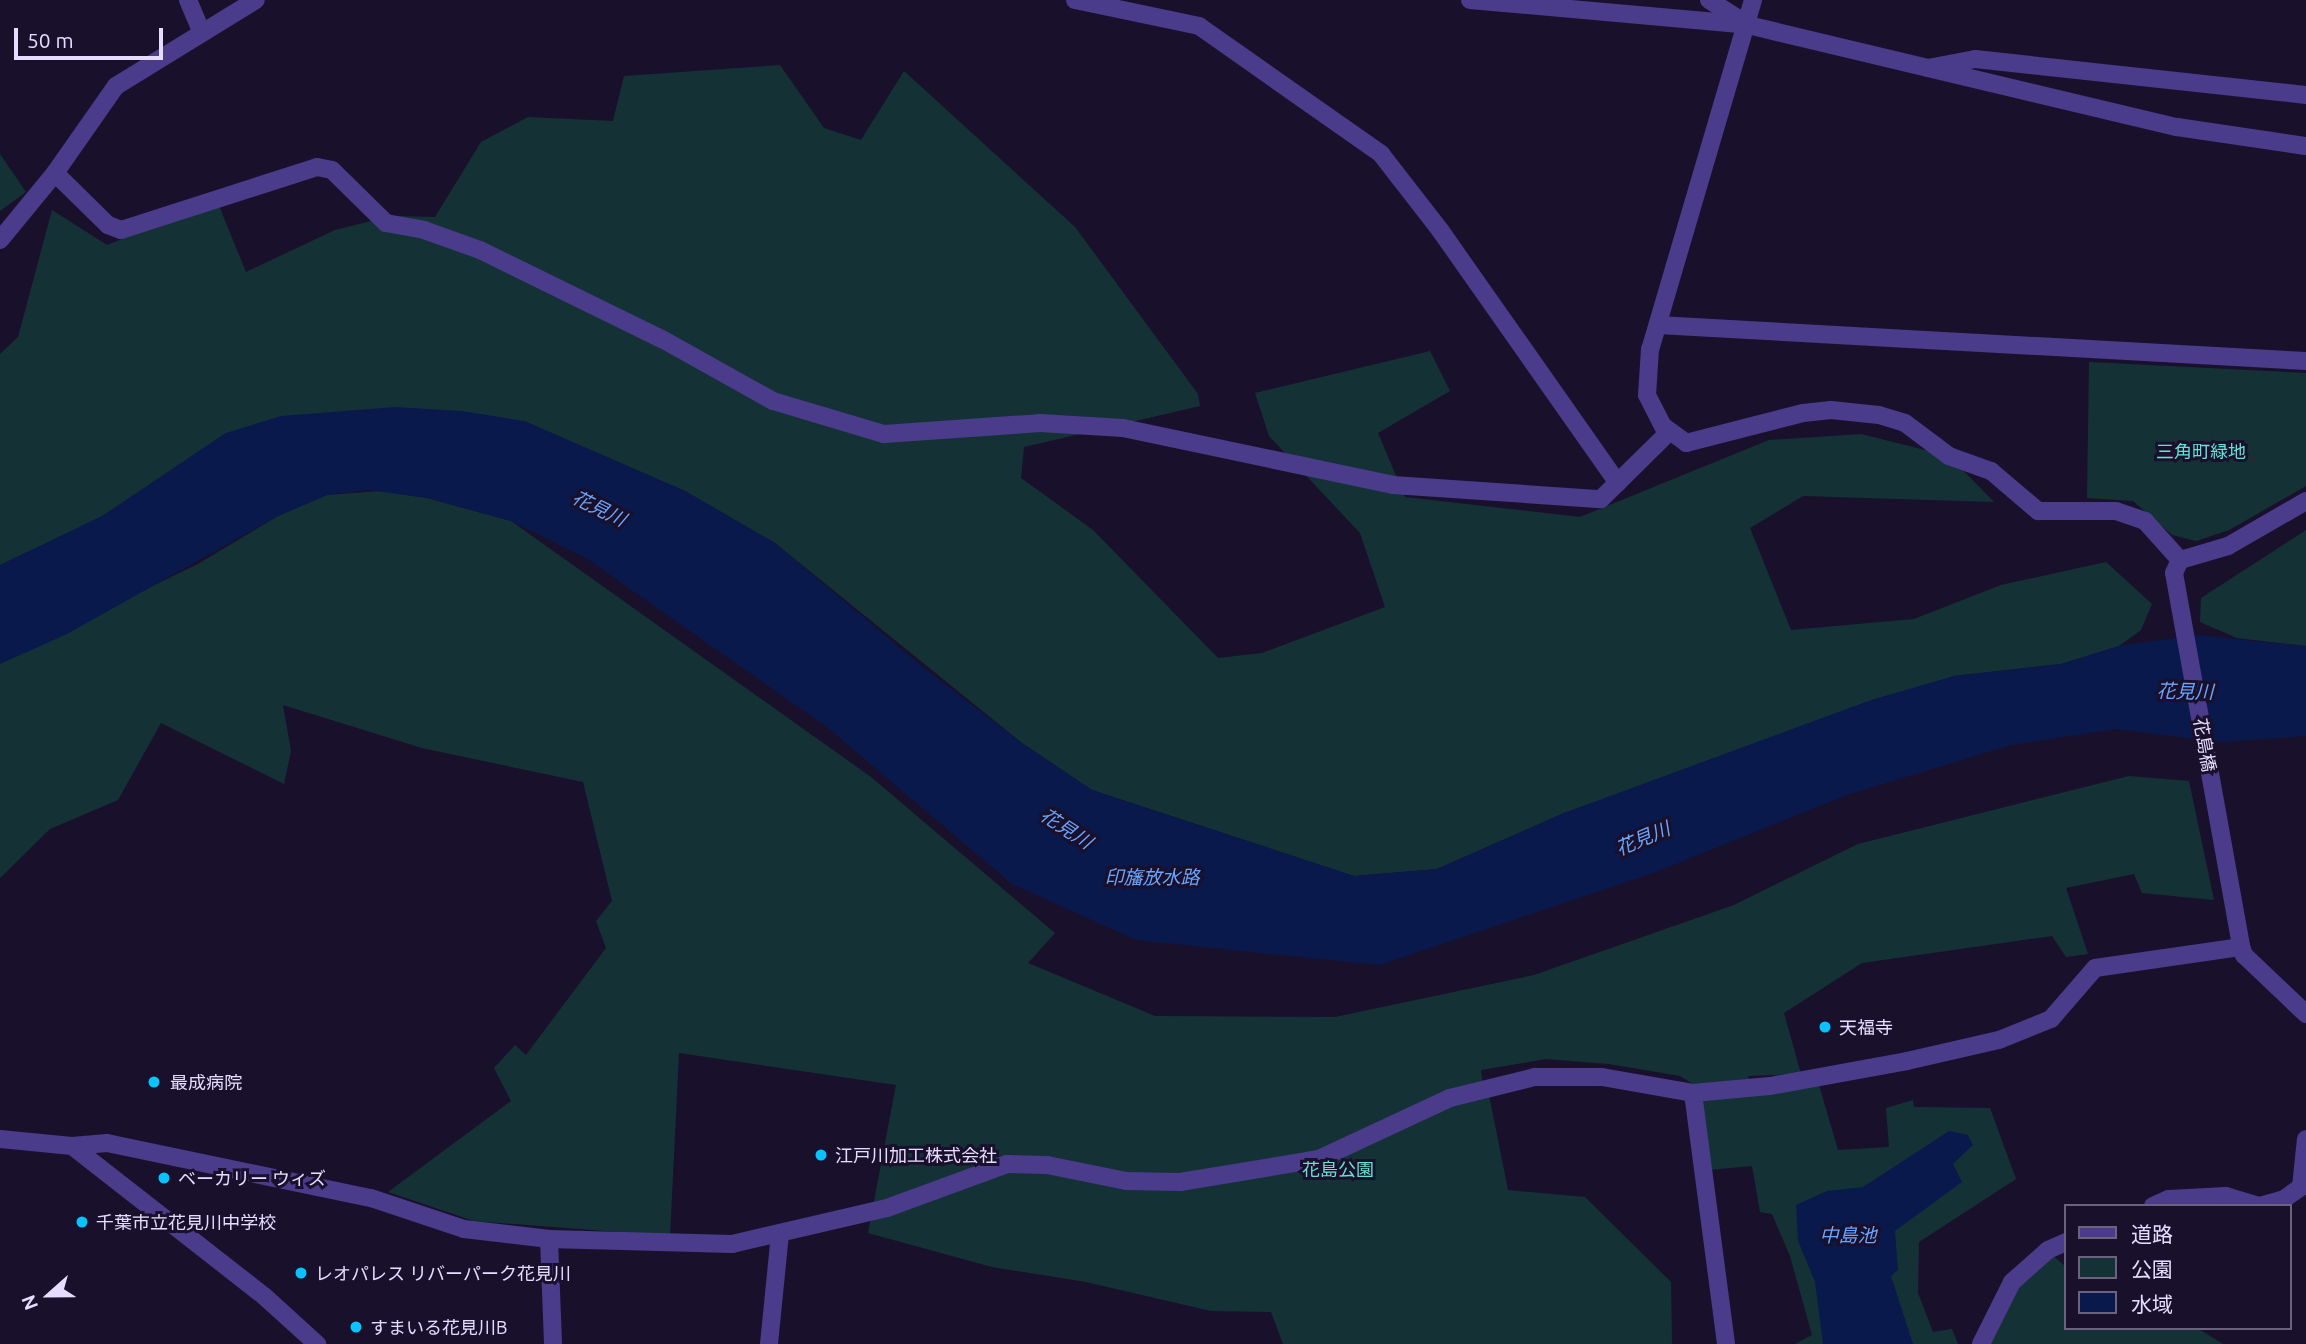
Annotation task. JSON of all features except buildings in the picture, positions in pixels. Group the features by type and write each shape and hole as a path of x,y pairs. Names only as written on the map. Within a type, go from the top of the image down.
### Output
{"street":[{"path":"188,0 201,30"},
{"path":"0,240 55,173 116,86 201,30 256,0"},
{"path":"1075,0 1199,26 1381,153 1440,230 1618,483"},
{"path":"1470,0 1748,25 2177,127 2306,146"},
{"path":"1709,0 1748,25"},
{"path":"1753,0 1645,377 1647,395 1669,432 1686,443 1803,413 1857,411 1879,415 1905,423 1949,456 1991,471 2038,511 2116,511 2146,521 2180,560 2228,546 2306,501"},
{"path":"1928,68 1975,59 2306,95"},
{"path":"55,173 108,225 121,230 317,167 332,170 386,223 425,230 480,250 662,339 773,401 884,434 1040,423 1123,428 1393,485 1601,499 1669,432"},
{"path":"1658,325 2306,361"},
{"name":"花島橋","path":"2180,560 2175,566 2175,581 2241,947"},
{"path":"0,1139 72,1146 107,1143 370,1198 464,1229 549,1239 732,1244 887,1208 1007,1164 1047,1165 1126,1181 1180,1182 1319,1159 1450,1098 1535,1077 1602,1077 1693,1093 1770,1086 1999,1040 2051,1019 2095,968 2241,947 2244,955 2306,1014"},
{"path":"1693,1093 1726,1344"},
{"path":"2266,1204 2284,1199 2301,1187 2306,1139"},
{"path":"72,1146 264,1296 317,1344"},
{"path":"2158,1204 2169,1199 2226,1196 2252,1204"},
{"path":"769,1344 780,1234"},
{"path":"549,1239 553,1344"},
{"path":"1981,1344 2012,1282 2048,1250 2064,1243"}],"green space":[{"path":"780,65 824,128 861,140 904,71 1075,227 1198,394 1200,406 1024,447 1021,478 1093,530 1218,658 1262,653 1385,607 1360,533 1269,436 1255,393 1430,351 1450,391 1378,433 1405,497 1580,517 1769,440 1861,434 1949,456 1994,502 1803,496 1750,528 1791,630 1914,619 2001,585 2106,562 2152,604 2141,630 2119,646 2061,664 1954,676 1564,813 1437,869 1354,876 1092,790 1022,743 775,543 685,491 524,421 226,433 102,517 0,565 0,354 18,337 52,210 107,245 217,201 246,272 335,230 392,216 435,217 481,142 528,117 613,121 624,76"},
{"path":"0,154 26,192 0,211"},
{"name":"三角町緑地","path":"2089,362 2306,373 2306,486 2229,530 2196,541 2172,535 2133,501 2087,498"},
{"name":"花島公園","path":"380,491 427,498 511,521 871,777 1055,933 1028,963 1155,1016 1335,1017 1534,975 1734,905 1858,844 2129,776 2189,781 2214,900 2142,893 2134,874 2066,888 2088,954 2066,957 2052,936 1862,963 1784,1013 1801,1074 1748,1076 1755,1094 1819,1085 1838,1150 1889,1147 1886,1108 1913,1100 1914,1107 1990,1108 2016,1179 1919,1242 1918,1293 1933,1332 1952,1329 1958,1344 1795,1344 1812,1335 1790,1256 1772,1214 1760,1212 1752,1166 1709,1170 1693,1084 1680,1076 1609,1064 1546,1059 1481,1070 1484,1095 1489,1095 1508,1190 1585,1197 1671,1282 1672,1344 1283,1344 1271,1312 1211,1311 1086,1282 992,1267 868,1233 896,1085 679,1053 670,1236 474,1221 388,1192 511,1101 494,1068 515,1045 526,1055 606,948 596,921 612,901 583,782 422,748 283,705 291,751 284,784 161,723 118,800 50,829 0,878 0,660 198,564 278,516 327,495"},
{"path":"2306,530 2306,646 2237,638 2200,622 2201,598"},
{"path":"2051,1254 2064,1265 2064,1330 2200,1330 2223,1344 1988,1344 2017,1286"}],"water":[{"name":"印旛放水路","path":"395,407 462,411 524,421 685,491 775,543 925,669 1022,743 1092,790 1354,876 1437,869 1564,813 1871,700 1954,676 2061,664 2119,646 2197,635 2306,646 2306,736 2221,742 2116,729 2011,745 1847,795 1656,872 1380,965 1136,940 1012,884 827,727 586,558 511,521 427,498 369,490 327,495 278,516 67,634 0,664 0,565 102,516 226,433 281,416"},
{"name":"中島池","path":"1949,1131 1968,1135 1973,1145 1953,1164 1962,1182 1895,1231 1898,1270 1891,1276 1913,1344 1823,1344 1815,1282 1798,1241 1796,1205 1827,1191 1863,1187"}],"place":[{"name":"天福寺","path":"1825,1027"},
{"name":"最成病院","path":"154,1082"},
{"name":"江戸川加工株式会社","path":"821,1155"},
{"name":"ベーカリー ウィズ","path":"164,1178"},
{"name":"千葉市立花見川中学校","path":"82,1222"},
{"name":"レオパレス リバーパーク花見川","path":"301,1273"},
{"name":"すまいる花見川B","path":"356,1327"}],"water label":[{"name":"花見川","path":"599,509"},
{"name":"花見川","path":"2185,692"},
{"name":"花見川","path":"1066,829"},
{"name":"花見川","path":"1643,839"}]}
